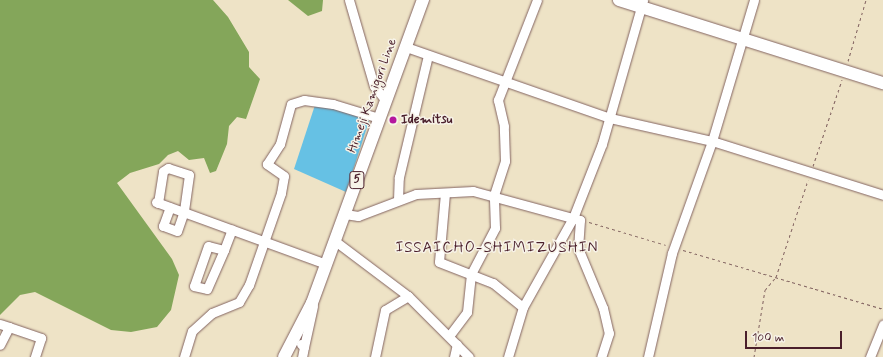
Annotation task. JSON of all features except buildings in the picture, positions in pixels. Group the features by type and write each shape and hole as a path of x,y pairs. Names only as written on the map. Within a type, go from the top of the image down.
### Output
{"main road":[{"name":"Himeji Kamigori Line","path":"284,357 299,344 334,241 423,0"},
{"path":"619,0 642,3 742,39 883,83"}],"street":[{"path":"349,0 374,86 386,101"},
{"path":"449,336 467,312 471,274 494,228 494,195 505,161 504,126 498,100 537,0"},
{"path":"648,357 675,247 712,141 754,0"},
{"path":"508,357 523,307 577,219 610,118 642,3"},
{"path":"406,47 610,118 712,141 810,174 883,195"},
{"path":"398,200 399,178 428,55"},
{"path":"184,357 187,340 201,321 242,298 284,180 267,164 280,144 290,104 304,100 333,104 379,118"},
{"path":"170,207 163,226 175,232 184,211 189,175 168,168 163,171 157,202 184,211 326,264"},
{"path":"345,214 358,216 416,194 473,191 494,195 577,219"},
{"path":"445,193 439,262 471,274 505,291 523,307"},
{"path":"577,219 578,248 603,308 609,333 601,357"},
{"path":"224,250 208,246 194,286 207,289 224,250 232,229"},
{"path":"334,241 408,296 469,357"},
{"path":"375,357 385,310 408,296"},
{"path":"870,357 883,325"},
{"path":"0,345 4,326 42,338 35,357"},
{"path":"299,344 302,357"},
{"path":"454,357 457,344"}],"path":[{"path":"754,357 761,305 765,290 776,277 845,71 866,0"},
{"path":"577,219 883,309"}],"green space":[{"path":"0,0 213,0 228,17 249,52 249,67 260,79 246,119 237,117 229,126 227,144 216,171 210,173 204,158 189,160 178,151 168,155 159,164 130,173 117,183 172,259 179,275 171,310 157,327 131,332 111,330 35,292 20,295 0,315"},
{"path":"288,0 323,0 322,11 308,16"}],"water":[{"path":"315,105 333,107 369,121 346,192 294,169"}],"place":[{"name":"Idemitsu","path":"393,120"}],"district":[{"name":"ISSAICHO-SHIMIZUSHIN","path":"497,249"}]}
